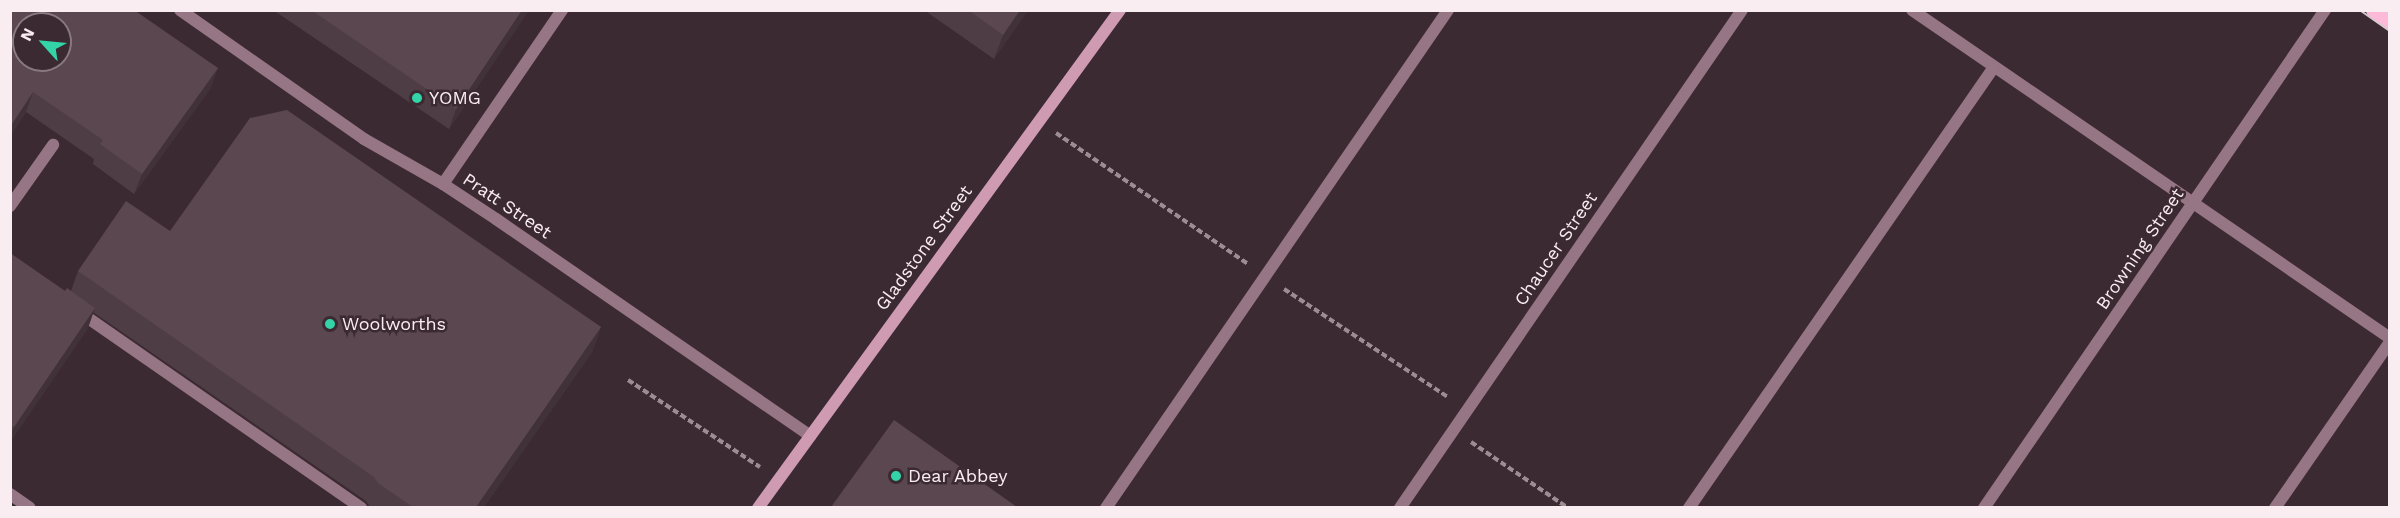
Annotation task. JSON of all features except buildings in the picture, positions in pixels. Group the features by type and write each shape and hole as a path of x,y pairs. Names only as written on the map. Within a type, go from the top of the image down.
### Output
{"main road":[{"path":"2373,10 2390,22"}],"street":[{"path":"443,184 562,10"},
{"name":"Gladstone Street","path":"758,507 1120,10"},
{"path":"1106,507 1448,10"},
{"name":"Chaucer Street","path":"1400,507 1742,10"},
{"path":"1912,10 2390,340 2275,507"},
{"name":"Browning Street","path":"1984,507 2325,10"},
{"name":"Pratt Street","path":"188,13 364,139 443,184 810,436"},
{"path":"1689,507 1994,67"},
{"path":"10,206 53,145"},
{"path":"68,304 361,507"},
{"path":"10,494 30,507"}],"path":[{"path":"628,380 778,479"},
{"path":"1453,430 1568,507"}],"tram line":[{"path":"2360,10 2390,31"},
{"path":"2385,10 2390,14"}],"place":[{"name":"YOMG","path":"417,98"},
{"name":"Woolworths","path":"330,324"},
{"name":"Dear Abbey","path":"896,476"}]}
